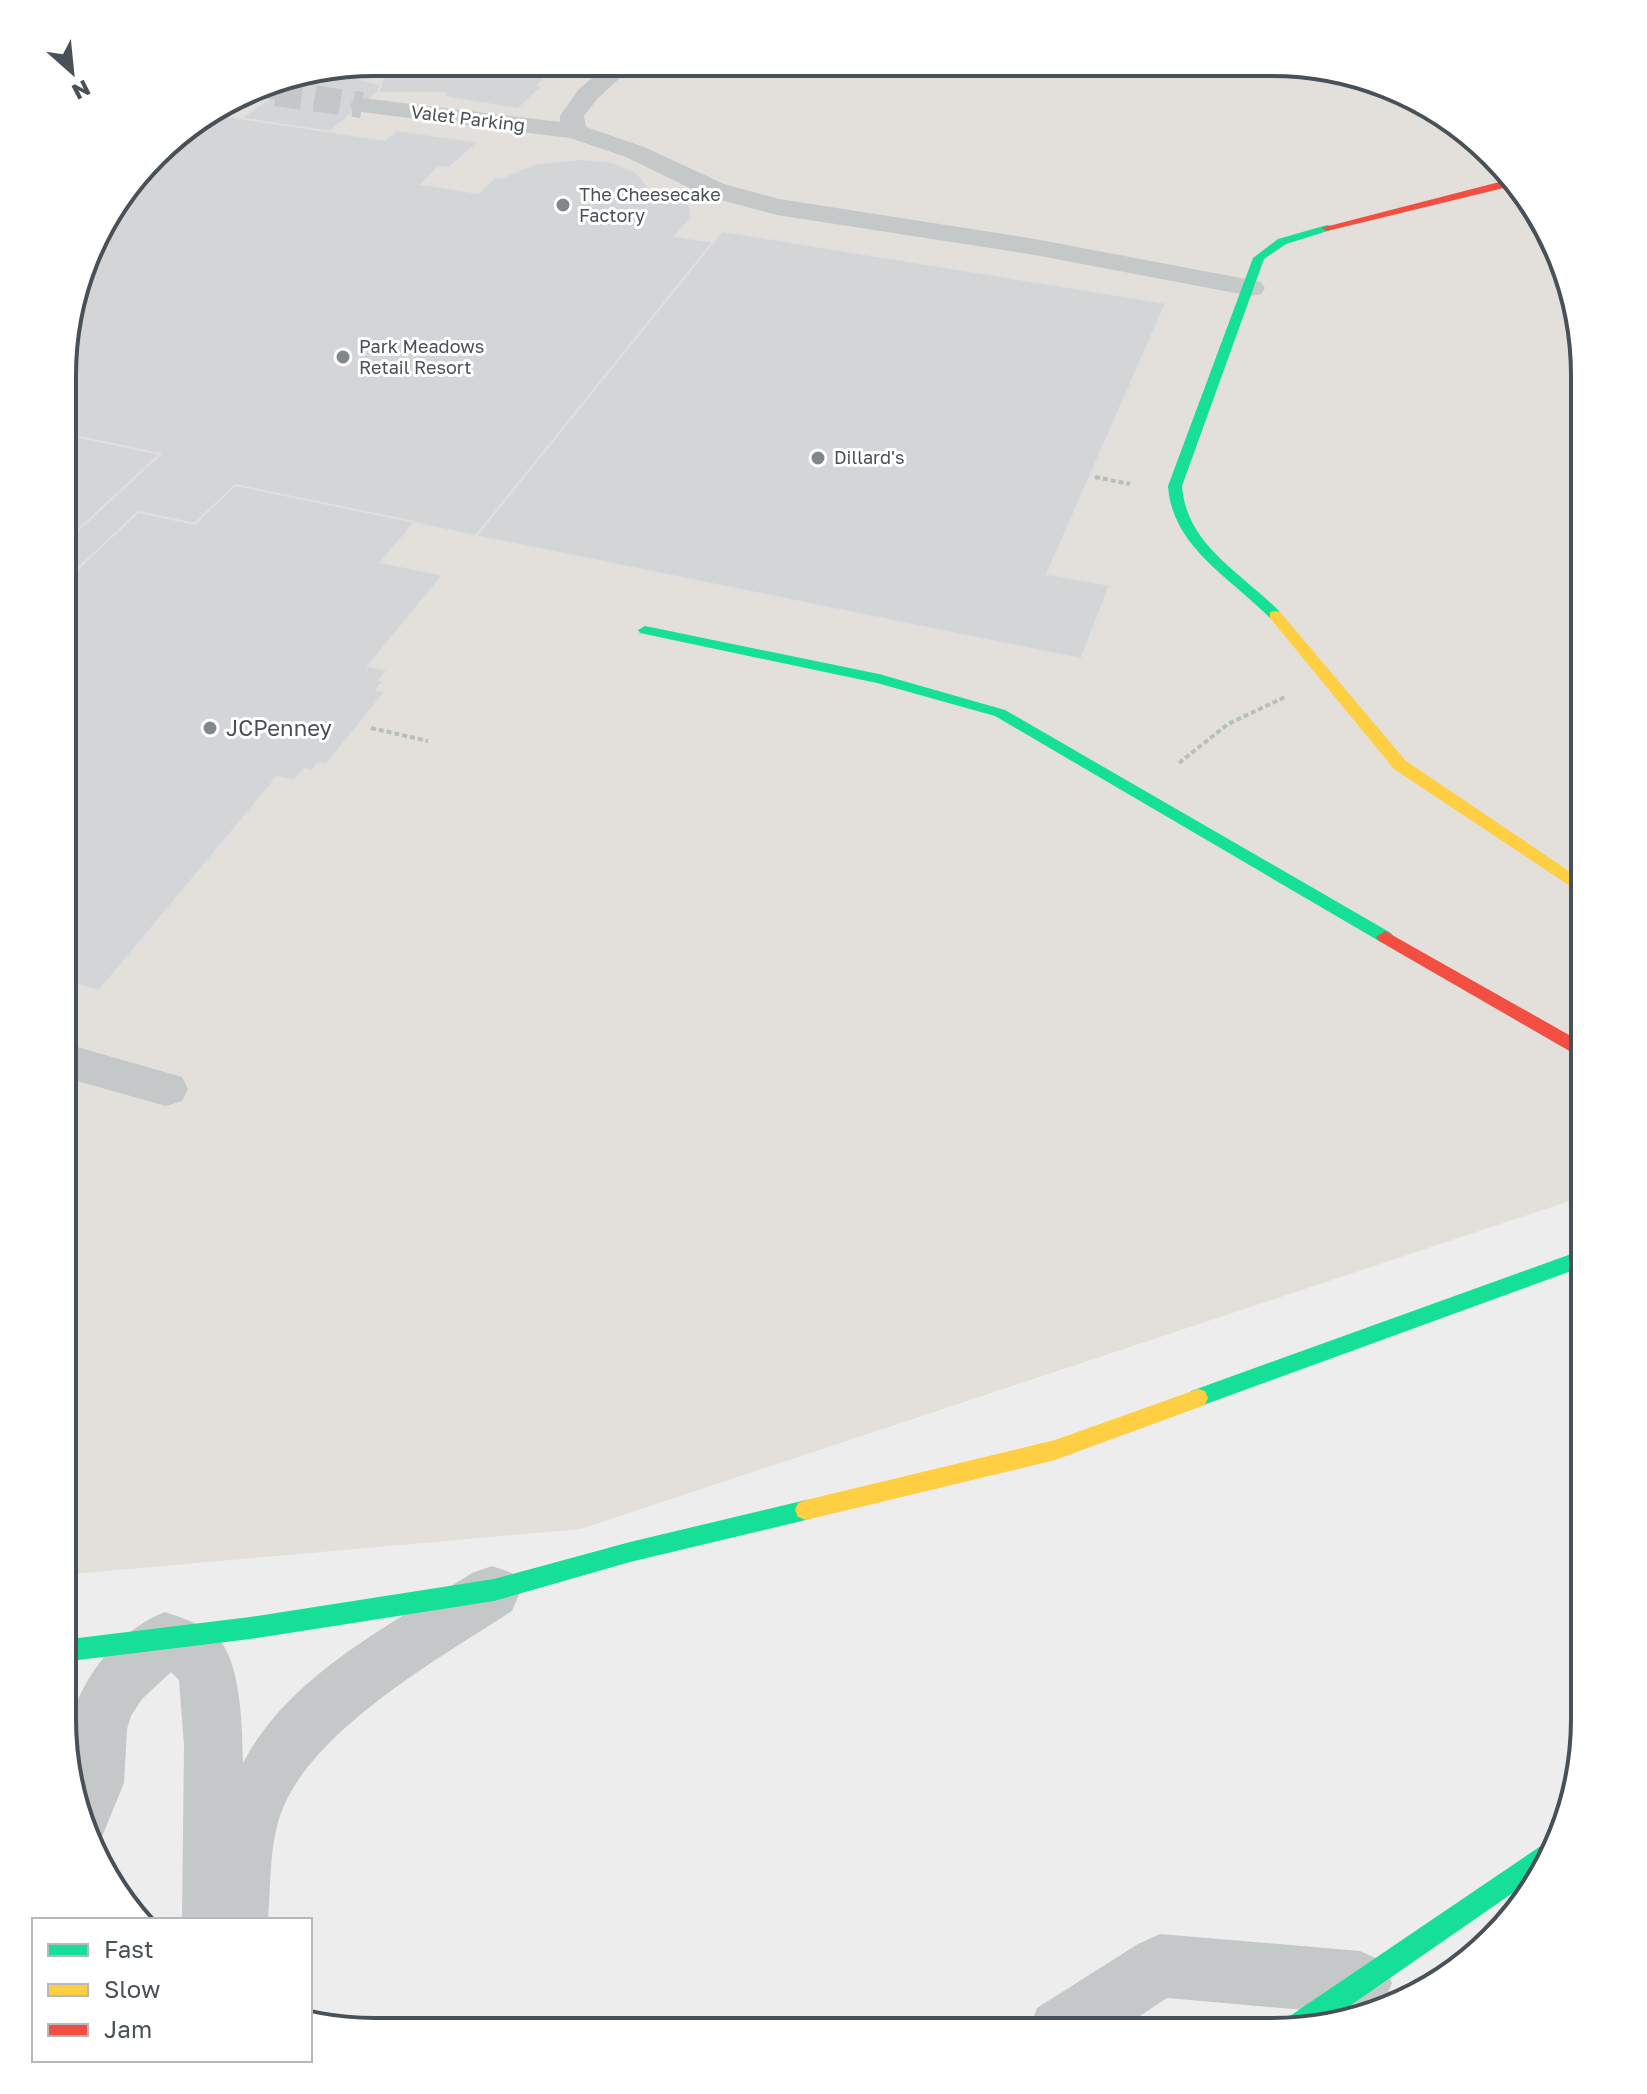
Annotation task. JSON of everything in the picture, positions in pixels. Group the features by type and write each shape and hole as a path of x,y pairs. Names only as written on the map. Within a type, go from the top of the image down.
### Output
{"street":[{"path":"574,131 572,116 588,94 609,76"},
{"name":"Valet Parking","path":"362,105 574,131 635,152 715,190 777,207 1035,247 1251,288"},
{"path":"1503,185 1281,241 1259,258 1251,288 1177,478 1173,500 1176,516 1185,531 1266,604 1400,765 1571,881"},
{"path":"645,630 879,679 1000,713 1571,1045"},
{"path":"76,1064 166,1089"},
{"path":"76,1649 494,1590 630,1552 1055,1450 1571,1262"},
{"path":"237,1918 250,1819 264,1781 280,1754 308,1724 379,1668 494,1590"},
{"path":"87,1800 94,1783 98,1729 107,1702 122,1679 165,1639"},
{"path":"165,1639 188,1650 201,1661 207,1675 213,1746 213,1918"},
{"path":"1314,2015 1534,1863"},
{"path":"1080,2018 1160,1966 1360,1983"}],"path":[{"path":"1172,769 1223,724 1251,709 1330,681"},
{"path":"371,728 428,741"}],"shaded area":[{"name":"Park Meadows Retail Resort","path":"1272,76 1349,86 1422,116 1469,150 1497,178 1521,209 1555,279 1568,336 1571,375 1571,1201 581,1529 76,1574 76,375 86,298 116,225 150,178 178,150 225,116 298,86 355,77"}],"building":[{"path":"384,76 546,76 538,85 543,86 518,109 445,97 446,93 377,93"},
{"path":"353,77 381,85 377,93 328,133 240,119 279,92 298,86"},
{"name":"Park Meadows Retail Resort","path":"225,116 385,140 397,130 478,142 449,168 438,167 422,184 478,193 495,177 501,178 534,164 580,159 612,162 636,172 644,181 647,187 643,201 655,188 682,198 689,205 691,214 688,222 675,236 714,242 476,536 235,485 195,524 138,512 76,571 76,532 160,454 76,436 77,355 82,317 99,261 126,209 150,178 178,150"},
{"name":"Dillard's","path":"722,231 1166,303 1047,574 1110,585 1081,659 476,536"},
{"path":"76,436 160,454 76,532"},
{"name":"JCPenney","path":"235,485 415,522 381,562 443,575 368,666 387,670 379,680 384,681 376,690 385,692 326,765 318,763 311,771 304,769 294,781 277,777 99,991 76,985 76,571 138,512 195,524"}],"tunnel":[{"path":"276,93 362,105"}],"traffic: fast":[{"path":"1275,615 1196,541 1176,506 1175,486 1259,258 1282,242 1327,228"},
{"path":"645,630 879,679 1000,713 1385,937"},
{"path":"1198,1398 1571,1262"},
{"path":"76,1649 250,1628 494,1590 630,1552 806,1510"},
{"path":"1314,2015 1534,1863"}],"traffic: slow":[{"path":"1275,615 1400,765 1571,881"},
{"path":"806,1510 1055,1450 1198,1398"}],"traffic: jam":[{"path":"1327,228 1502,185"},
{"path":"1385,937 1571,1045"}],"place":[{"name":"The Cheesecake Factory","path":"563,205"},
{"name":"Park Meadows Retail Resort","path":"343,357"},
{"name":"Dillard's","path":"818,458"},
{"name":"JCPenney","path":"210,728"}]}
